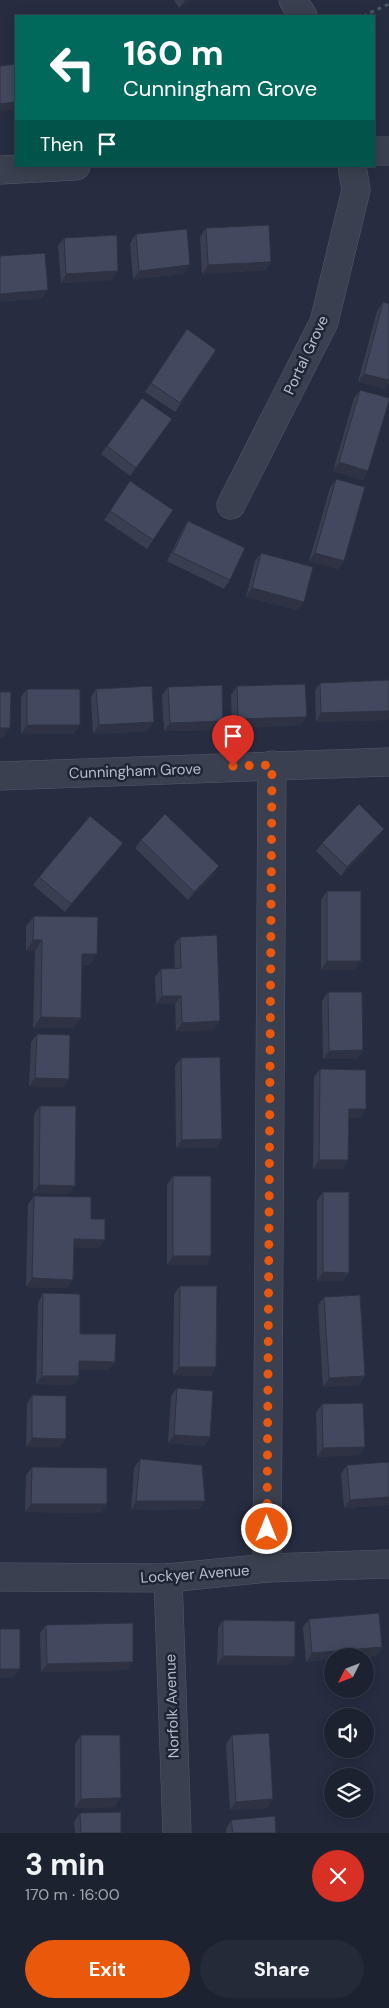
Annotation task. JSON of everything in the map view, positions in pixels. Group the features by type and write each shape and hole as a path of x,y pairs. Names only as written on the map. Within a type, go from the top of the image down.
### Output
{"street":[{"path":"294,0 302,15"},
{"path":"375,151 389,151"},
{"path":"0,170 57,167"},
{"name":"Portal Grove","path":"231,505 324,322 356,190 352,167"},
{"name":"Cunningham Grove","path":"0,776 389,762"},
{"path":"267,1568 272,765"},
{"name":"Lockyer Avenue","path":"0,1577 168,1578 267,1568 389,1564"},
{"name":"Norfolk Avenue","path":"168,1578 177,1833"}],"path":[{"path":"365,15 389,4"}],"building":[{"path":"15,64 15,102 0,104 0,66"},
{"path":"269,225 271,262 208,265 206,228"},
{"path":"187,229 190,265 139,271 136,234"},
{"path":"117,235 118,271 66,274 64,238"},
{"path":"45,253 48,290 0,294 0,256"},
{"path":"383,302 389,304 389,380 364,374"},
{"path":"187,329 216,350 180,403 151,383"},
{"path":"360,390 389,398 368,471 339,462"},
{"path":"142,398 172,419 136,468 107,446"},
{"path":"336,479 365,487 344,561 315,553"},
{"path":"130,481 173,510 153,540 110,511"},
{"path":"188,521 245,548 230,580 173,553"},
{"path":"261,553 313,567 304,602 252,588"},
{"path":"389,680 389,711 321,713 320,683"},
{"path":"305,684 307,717 238,719 237,686"},
{"path":"222,685 223,721 170,723 168,687"},
{"path":"152,686 154,722 99,725 96,689"},
{"path":"27,689 80,689 80,725 27,725"},
{"path":"0,692 11,692 10,728 0,728"},
{"path":"359,804 384,829 347,867 322,843"},
{"path":"165,814 219,866 194,892 141,840"},
{"path":"90,816 123,843 71,904 39,877"},
{"path":"327,891 361,891 361,961 327,961"},
{"path":"34,916 98,917 97,954 82,954 81,1018 41,1017 42,940 33,940"},
{"path":"217,935 220,1021 182,1023 181,996 162,996 161,969 181,968 180,937"},
{"path":"328,992 362,992 363,1050 329,1051"},
{"path":"37,1034 70,1035 69,1079 35,1078"},
{"path":"220,1057 222,1139 182,1140 181,1058"},
{"path":"320,1069 366,1070 366,1109 349,1109 348,1160 319,1160"},
{"path":"40,1106 76,1106 75,1186 39,1185"},
{"path":"173,1176 211,1176 211,1256 173,1256"},
{"path":"323,1192 349,1192 349,1273 323,1272"},
{"path":"34,1196 91,1197 91,1219 105,1219 105,1240 74,1239 73,1280 32,1278"},
{"path":"180,1286 217,1286 216,1367 179,1367"},
{"path":"43,1293 80,1294 80,1334 116,1334 115,1362 79,1361 79,1376 42,1376"},
{"path":"360,1295 365,1376 329,1378 324,1297"},
{"path":"177,1388 213,1391 210,1437 174,1435"},
{"path":"32,1395 66,1396 66,1439 32,1438"},
{"path":"363,1403 365,1447 323,1448 322,1404"},
{"path":"140,1459 202,1465 205,1501 136,1501"},
{"path":"389,1462 389,1497 350,1500 347,1465"},
{"path":"32,1467 107,1468 107,1504 31,1504"},
{"path":"379,1613 382,1647 324,1648 324,1652 312,1653 309,1619"},
{"path":"223,1620 295,1621 295,1657 223,1656"},
{"path":"133,1623 133,1662 47,1664 46,1625"},
{"path":"0,1629 20,1629 20,1669 0,1669"},
{"path":"269,1733 273,1799 236,1802 232,1735"},
{"path":"81,1735 120,1735 121,1798 81,1799"},
{"path":"121,1812 121,1833 81,1833 80,1813"},
{"path":"275,1816 276,1833 233,1833 231,1820"}],"route":[{"path":"233,766 272,765 267,1529"}]}
